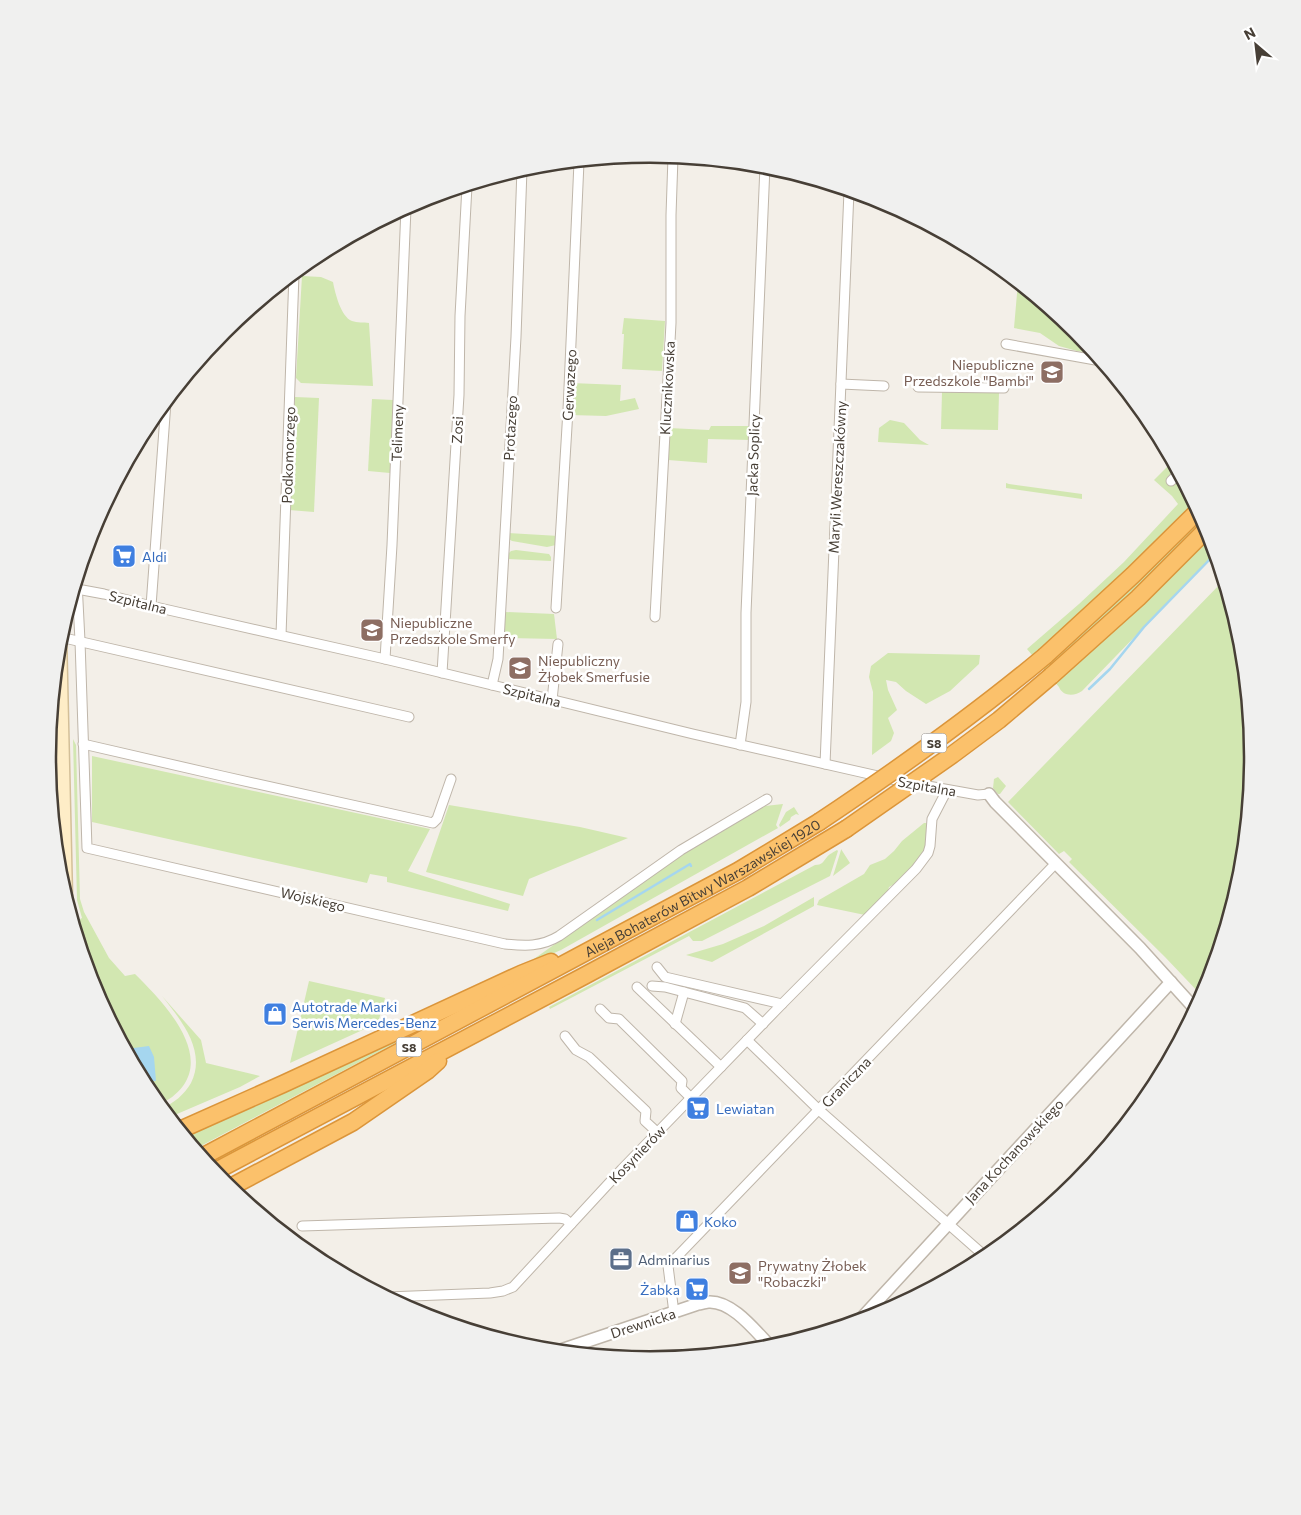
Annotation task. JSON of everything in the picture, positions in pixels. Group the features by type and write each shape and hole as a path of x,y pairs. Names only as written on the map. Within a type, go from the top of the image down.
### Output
{"highway":[{"name":"Aleja Bohaterów Bitwy Warszawskiej 1920","path":"208,1154 738,871 819,822 908,762 1010,685 1133,575 1193,516"},
{"name":"Aleja Bohaterów Bitwy Warszawskiej 1920","path":"221,1168 748,888 846,829 999,720 1138,598 1202,534"},
{"path":"186,1127 521,974 616,937"},
{"path":"237,1184 353,1122 427,1071 458,1043"}],"main road":[{"path":"61,680 65,857"}],"street":[{"name":"Klucznikowska","path":"655,617 671,323 673,164"},
{"name":"Gerwazego","path":"556,608 568,410 579,168"},
{"name":"Jacka Soplicy","path":"740,744 746,702 746,613 765,175"},
{"name":"Protazego","path":"492,685 498,660 516,338 522,178"},
{"name":"Zosi","path":"442,673 459,395 460,316 467,193"},
{"name":"Maryli Wereszczakówny","path":"825,764 850,198"},
{"name":"Telimeny","path":"385,659 392,545 406,216"},
{"name":"Podkomorzego","path":"281,635 294,283"},
{"path":"1006,344 1091,359"},
{"path":"841,384 884,386"},
{"path":"918,387 1004,388"},
{"path":"151,606 165,415"},
{"name":"Szpitalna","path":"82,587 151,606 385,659 900,782 991,797 1191,1004"},
{"path":"78,599 83,744 433,823 437,819 451,779"},
{"path":"69,638 409,717"},
{"path":"552,700 558,644"},
{"name":"Wojskiego","path":"83,744 87,848 505,944 529,946 551,940 564,933 681,850 767,799"},
{"name":"Kosynierów","path":"402,1297 490,1294 513,1287 691,1098 922,862 930,846 932,819 947,790"},
{"name":"Graniczna","path":"674,1313 668,1266 1056,863"},
{"path":"657,967 665,977 782,1004"},
{"name":"Jana Kochanowskiego","path":"868,1310 1171,982"},
{"path":"652,986 665,987 745,1008 763,1024"},
{"path":"637,987 721,1067"},
{"path":"675,1024 684,992"},
{"path":"600,1009 609,1018 619,1020 633,1033 682,1081 681,1088 691,1098"},
{"path":"566,1036 576,1050 589,1057 646,1111 645,1121 658,1133"},
{"path":"747,1040 819,1110 981,1252"},
{"path":"302,1226 559,1218 565,1219 571,1224"},
{"name":"Drewnicka","path":"571,1347 698,1304 710,1302 725,1305 735,1311 764,1340"}],"green space":[{"path":"302,276 321,277 333,282 339,304 348,319 369,323 373,386 301,383 296,378"},
{"path":"1017,290 1071,337 1085,352 1059,346 1040,333 1014,328"},
{"path":"624,318 665,321 662,371 622,369"},
{"path":"571,383 621,385 620,401 635,398 639,409 606,416 570,415"},
{"path":"942,392 999,393 998,430 941,429"},
{"path":"295,397 319,398 314,512 289,510"},
{"path":"372,399 393,400 390,473 368,471"},
{"path":"890,420 904,423 920,440 929,445 878,442 879,428"},
{"path":"711,426 751,426 750,440 708,439 707,463 668,460 669,428 709,430"},
{"path":"1168,466 1200,530 1210,559 1082,691 1073,695 1063,693 1027,649 1124,562 1178,504 1154,480"},
{"path":"1006,483 1082,494 1082,499 1006,488"},
{"path":"508,533 559,536 556,545 547,547 512,541 509,539"},
{"path":"511,551 549,554 551,561 507,559"},
{"path":"1219,585 1225,604 1240,680 1245,758 1243,796 1240,835 1225,911 1197,991 1069,862 1072,859 1064,851 1059,854 1008,802"},
{"path":"505,612 554,614 557,639 505,638"},
{"path":"888,653 980,655 979,664 950,691 926,704 896,682 886,680 888,690 897,710 888,718 894,733 891,741 872,755 873,692 869,677 871,666"},
{"path":"73,739 76,745 80,899 84,912 109,958 125,976 135,974 168,1011 186,1041 190,1056 190,1072 183,1086 166,1101 136,1055 101,985 79,920 82,918 77,900"},
{"path":"92,756 430,829 408,871 510,904 508,911 387,882 387,877 370,874 367,883 92,822"},
{"path":"998,777 1006,786 1000,794 993,788 994,779"},
{"path":"783,804 776,825 778,828 561,950 524,966 672,861 750,813 765,806"},
{"path":"449,805 580,827 628,838 529,879 523,896 426,872"},
{"path":"794,807 799,815 796,814 791,817 790,820 780,827 779,825 786,812"},
{"path":"924,823 929,823 925,850 919,860 898,882 889,887 888,891 865,915 817,905 819,900 864,874 870,865 885,859 902,841"},
{"path":"837,850 830,876 702,941 693,941 689,936 550,1009 549,1007 815,865 821,864 829,855"},
{"path":"841,850 850,863 833,876"},
{"path":"814,897 814,906 712,962 686,955 723,944 764,926"},
{"path":"309,981 385,998 378,1023 290,1063"},
{"path":"162,996 201,1040 206,1063 260,1076 240,1087 176,1115 169,1105 178,1098 191,1083 196,1059 190,1036"},
{"path":"471,1003 201,1146 190,1132"},
{"path":"388,1092 366,1108 232,1180 230,1178 363,1107 363,1105"},
{"path":"256,1138 257,1141 216,1163 214,1160"}],"water":[{"path":"149,1046 154,1057 156,1081 152,1081 132,1048"}],"waterway":[{"path":"1089,689 1110,669 1144,627 1210,559"},
{"path":"597,920 690,864 691,866"}],"place":[{"name":"Niepubliczne Przedszkole \"Bambi\"","path":"1052,372"},
{"name":"Aldi","path":"124,556"},
{"name":"Niepubliczne Przedszkole Smerfy","path":"372,630"},
{"name":"Niepubliczny Żłobek Smerfusie","path":"520,668"},
{"name":"Autotrade Marki Serwis Mercedes-Benz","path":"275,1014"},
{"name":"Lewiatan","path":"698,1108"},
{"name":"Koko","path":"687,1221"},
{"name":"Adminarius","path":"621,1259"},
{"name":"Prywatny Żłobek \"Robaczki\"","path":"740,1273"},
{"name":"Żabka","path":"697,1289"}]}
